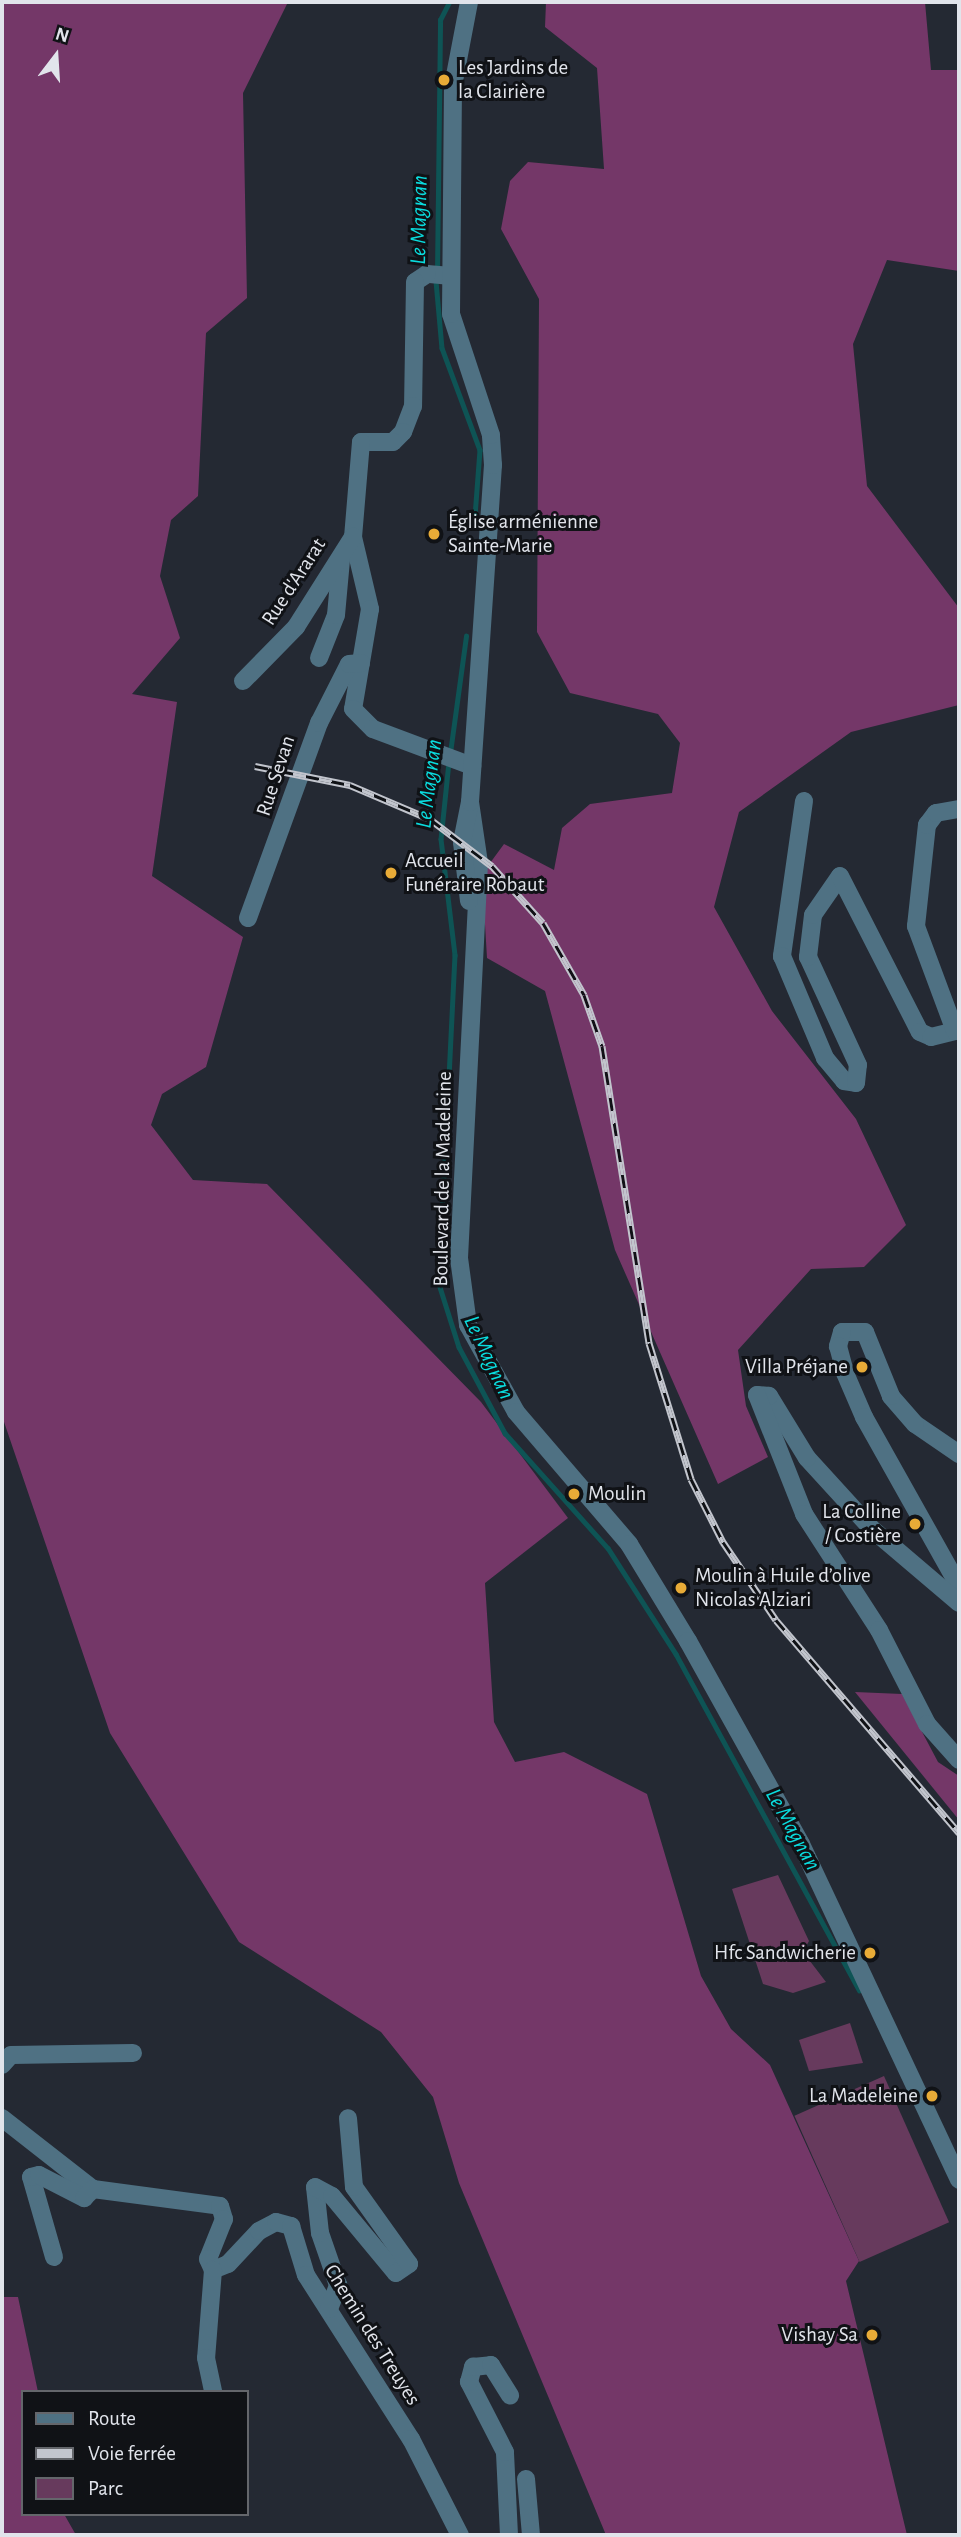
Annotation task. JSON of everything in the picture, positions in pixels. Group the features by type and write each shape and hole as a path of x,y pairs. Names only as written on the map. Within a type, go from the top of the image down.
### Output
{"street":[{"name":"Boulevard de la Madeleine","path":"469,2 453,86 440,275 453,329 491,435 493,465 465,765 470,802 462,852 473,925 459,1258 468,1325 516,1412 629,1544 688,1641 801,1844 959,2180"},
{"path":"440,275 415,282 412,298 413,406 393,442 361,442 353,537 370,609 354,709 361,722 465,765"},
{"name":"Rue d'Ararat","path":"243,681 296,627 353,537"},
{"path":"319,658 336,615 341,556"},
{"name":"Rue Sevan","path":"248,918 309,745 349,664 361,663"},
{"path":"804,801 782,956 825,1058 844,1081 856,1083 858,1065 808,957 813,915 840,876 920,1032 931,1037 956,1031 916,926 927,825 936,813 959,809"},
{"path":"959,1454 915,1424 891,1396 864,1332 842,1332 838,1346 845,1373 864,1417 959,1586"},
{"path":"959,1603 871,1528 807,1458 769,1396 757,1395 804,1514 879,1630 932,1732 959,1760"},
{"path":"5,2055 133,2053"},
{"path":"2,2118 93,2189 220,2206 224,2220 208,2259 213,2270 206,2358 213,2390"},
{"path":"329,2309 338,2285 320,2233 316,2187 332,2196 396,2273 409,2264 354,2187 348,2118"},
{"path":"54,2257 31,2177 39,2175 84,2199 93,2189"},
{"name":"Chemin des Treuyes","path":"213,2270 228,2264 259,2231 286,2223 294,2230 306,2275 411,2440 460,2535"},
{"path":"509,2535 505,2452 469,2382 473,2367 491,2365 510,2396"},
{"path":"526,2479 531,2535"}],"green space":[{"path":"778,1875 809,1941 803,1952 826,1982 793,1993 763,1984 732,1889"},
{"path":"850,2023 863,2063 809,2071 799,2040"},
{"path":"884,2076 949,2222 860,2262 794,2116"}],"shaded area":[{"path":"2,2 288,2 243,93 247,298 206,333 198,496 171,520 160,576 180,638 132,694 177,702 152,876 243,937 206,1067 162,1094 151,1125 193,1180 267,1184 481,1402 568,1518 485,1583 494,1722 515,1762 564,1752 647,1794 701,1976 731,2029 770,2065 859,2261 846,2281 907,2535 606,2535 459,2183 433,2097 381,2032 239,1942 110,1733 2,1416"},
{"path":"546,2 925,2 931,70 959,70 959,271 887,260 853,344 867,486 959,608 959,705 851,732 739,812 714,907 772,1011 856,1119 906,1225 864,1267 811,1269 738,1350 746,1406 768,1457 718,1484 615,1250 545,991 487,958 482,874 504,844 554,870 562,828 590,804 672,793 680,743 658,714 570,693 537,632 539,299 501,229 510,181 528,162 604,169 597,68 545,27"},
{"path":"855,1692 902,1694 938,1762 959,1776 959,1820"},
{"path":"2,2297 18,2297 38,2390 21,2390 21,2516 65,2516 76,2535 2,2535"}],"waterway":[{"name":"Le Magnan","path":"437,272 440,20 449,2"},
{"name":"Le Magnan","path":"436,281 442,348 480,450 475,517"},
{"name":"Le Magnan","path":"450,753 466,636"},
{"name":"Le Magnan","path":"449,762 441,839 455,955 439,1284 459,1347 505,1433 608,1548 676,1654 859,1990"}],"railway":[{"path":"255,766 350,785 430,819 492,866 543,923 584,995 602,1046 649,1343 691,1479 723,1542 776,1620 959,1833"}],"place":[{"name":"Les Jardins de la Clairière","path":"444,80"},
{"name":"Église arménienne Sainte-Marie","path":"434,534"},
{"name":"Accueil Funéraire Robaut","path":"391,873"},
{"name":"Villa Préjane","path":"862,1367"},
{"name":"Moulin","path":"574,1494"},
{"name":"La Colline / Costière","path":"915,1524"},
{"name":"Moulin à Huile d’olive Nicolas Alziari","path":"681,1588"},
{"name":"Hfc Sandwicherie","path":"870,1953"},
{"name":"La Madeleine","path":"932,2096"},
{"name":"Vishay Sa","path":"872,2335"}]}
